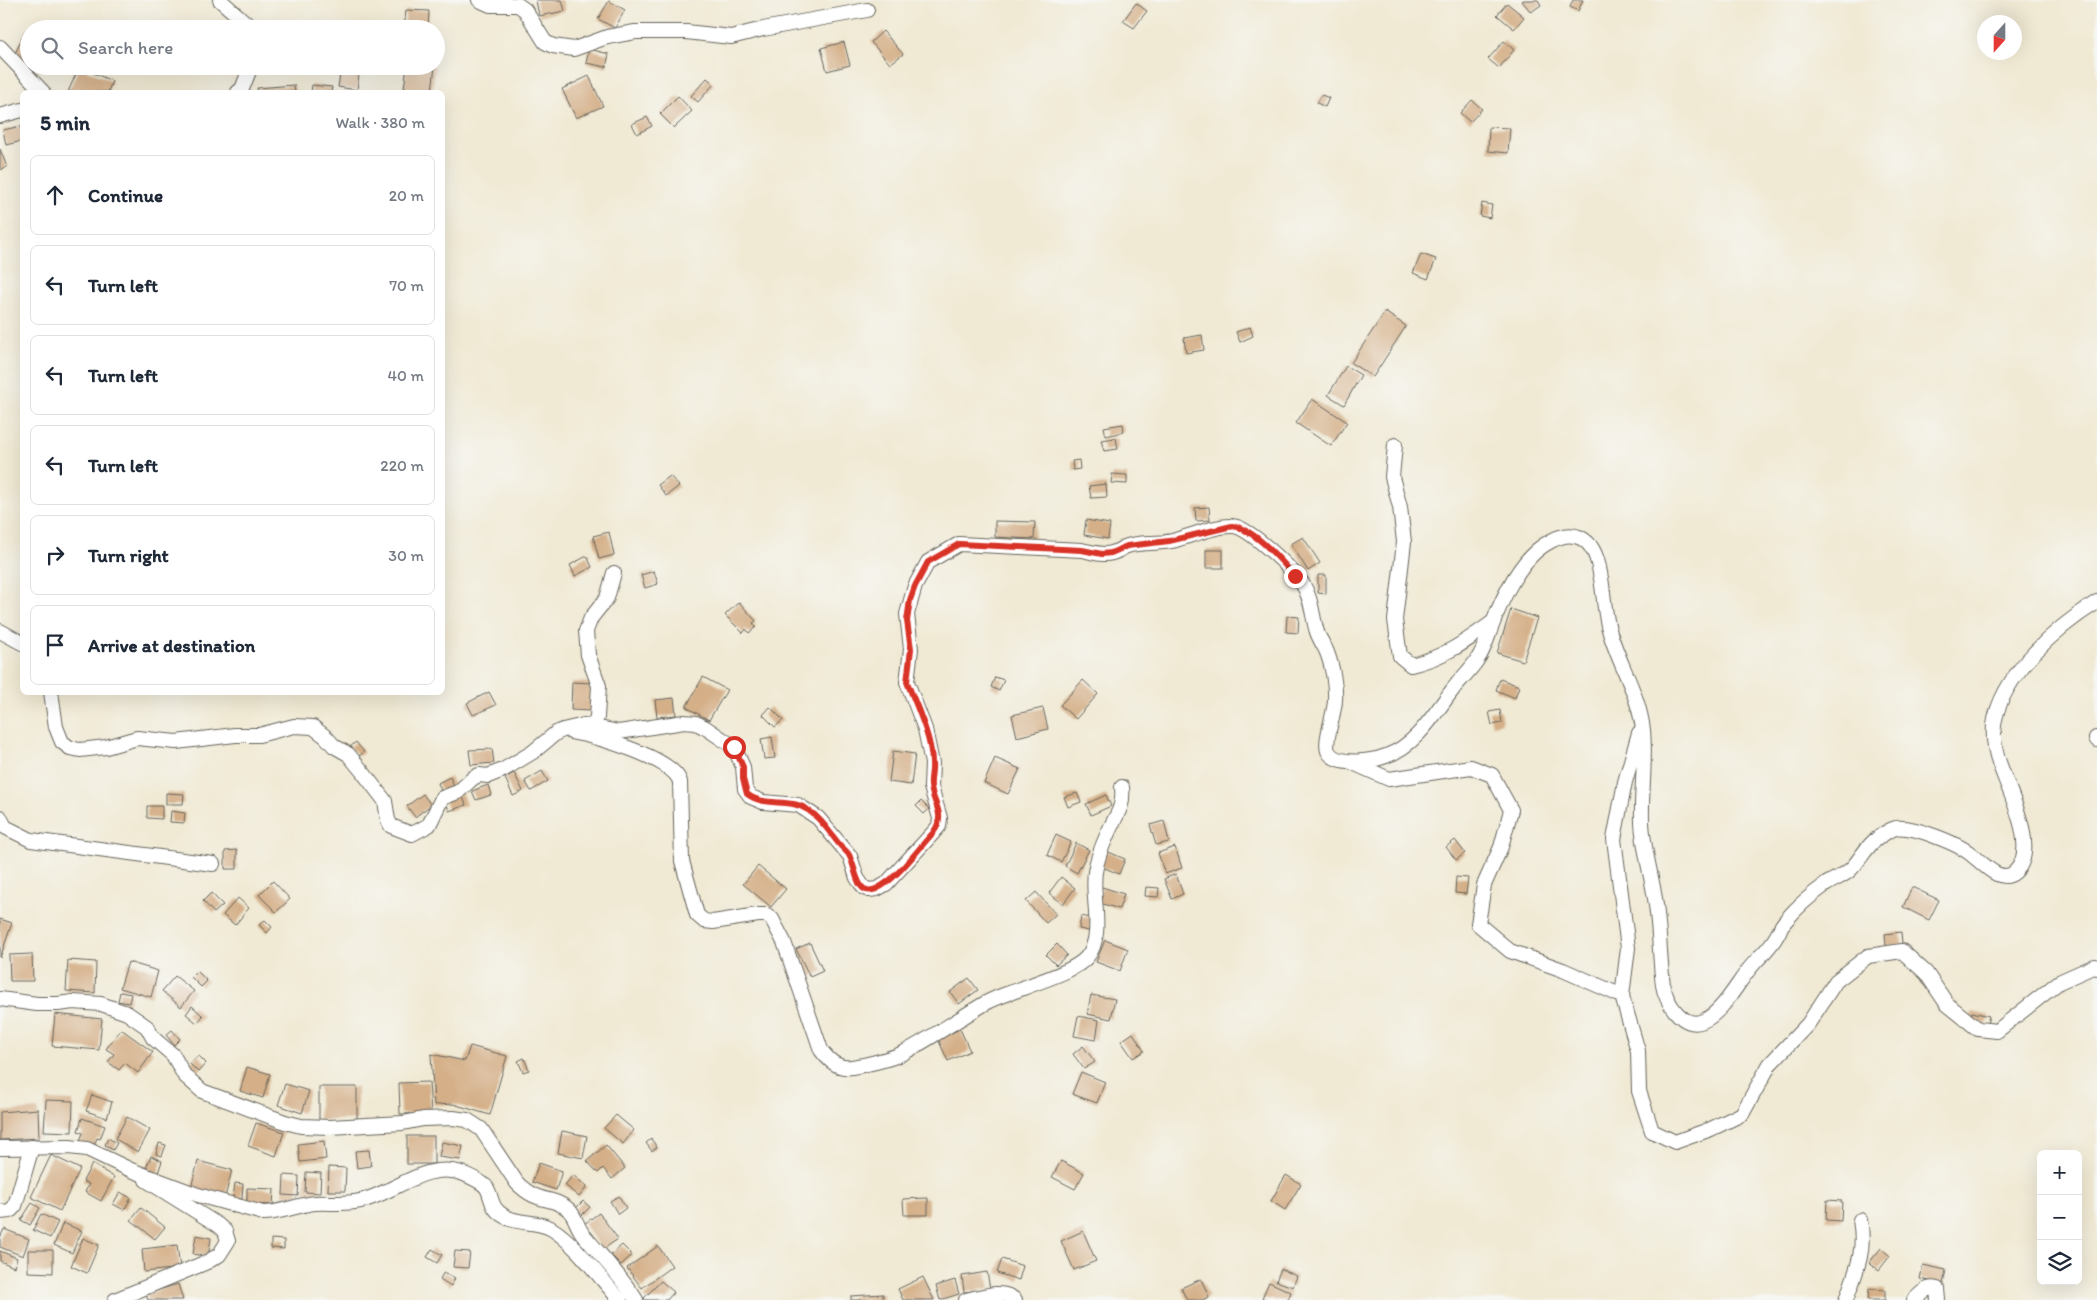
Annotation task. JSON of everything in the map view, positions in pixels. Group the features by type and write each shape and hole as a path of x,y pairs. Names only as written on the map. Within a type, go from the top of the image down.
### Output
{"street":[{"path":"220,0 242,20"},
{"path":"479,0 490,5 518,5 525,10 545,42 553,46 574,49 606,38 635,32 686,32 730,37 867,10"},
{"path":"0,47 20,68"},
{"path":"27,75 41,90"},
{"path":"242,90 248,75"},
{"path":"0,116 20,111"},
{"path":"1395,445 1392,477 1400,507 1404,542 1395,620 1400,656 1411,665 1433,660 1466,642 1493,622"},
{"path":"51,695 56,727 62,742 70,748 80,750 106,747 137,738 176,742 235,735 259,735 294,726 313,728 326,736 334,746 348,754 362,771 385,802 391,826 412,834 429,825 442,798 458,792 479,775 488,776 503,770 533,752 556,732 584,726 593,726 619,732 684,722 696,724 706,728 734,747 743,767 743,779 747,794 757,800 787,802 808,810 827,827 850,856 853,869 861,886 869,890 877,889 895,876 933,833 938,826 940,818 931,787 932,763 925,729 906,676 911,649 907,621 910,600 928,562 959,544 1082,550 1102,554 1111,553 1127,546 1169,541 1232,526 1244,529 1259,541 1295,576 1306,592 1315,616 1316,631 1328,655 1335,687 1336,704 1328,740 1328,751 1332,756 1351,761 1389,779 1471,767 1492,775 1511,810 1501,847 1484,885 1478,924 1510,951 1563,970 1622,996"},
{"path":"1351,761 1382,758 1408,744 1424,728 1479,658 1493,622 1518,573 1544,544 1558,537 1571,535 1583,539 1592,548 1599,564 1608,628 1624,676 1634,692 1642,722 1645,757 1642,821 1654,893 1663,988 1668,1000 1684,1020 1694,1023 1702,1022 1732,993 1776,938 1783,923 1801,904 1824,886 1848,872 1872,842 1890,830 1900,827 1909,828 1956,845 2000,876 2009,876 2015,872 2019,865 2024,842 2020,816 1996,754 1994,739 1996,714 2014,677 2031,655 2097,602"},
{"path":"593,726 598,709 599,686 588,655 586,631 591,618 608,598 614,573"},
{"path":"0,631 20,642"},
{"path":"1642,722 1625,782 1614,839 1628,948 1622,996 1638,1051 1639,1091 1652,1131 1675,1142 1711,1129 1742,1114 1770,1064 1808,1024 1836,981 1868,956 1902,951 1926,973 1947,1004 1978,1030 1997,1031 2059,982 2096,964"},
{"path":"563,730 586,735 648,756 674,771 680,782 682,860 697,914 704,920 713,922 758,915 767,915 772,919 784,942 820,1050 834,1064 844,1067 853,1067 901,1054 986,1003 1074,967 1087,957 1096,928 1097,914 1094,882 1097,859 1120,811 1123,800 1122,787"},
{"path":"0,817 5,827 31,840 213,864"},
{"path":"0,1000 37,1004 73,1002 101,1004 127,1013 147,1027 153,1038 173,1055 184,1075 202,1091 285,1122 301,1126 330,1127 403,1123 423,1119 453,1118 467,1120 481,1129 517,1183 533,1195 562,1204 570,1211 595,1250 606,1260 636,1300"},
{"path":"0,1212 10,1211 15,1206 32,1147"},
{"path":"0,1148 87,1149 131,1170 198,1195 263,1213 313,1204 363,1201 407,1180 444,1170 456,1171 486,1188 490,1201 502,1216 539,1224 552,1229 566,1241 620,1300"},
{"path":"115,1300 207,1262 219,1255 228,1241 225,1231 218,1225 131,1170"},
{"path":"1846,1300 1858,1269 1861,1255 1863,1236 1860,1220"},
{"path":"1914,1300 1926,1288 1931,1287 1937,1289 1938,1300"},
{"path":"966,1300 992,1294 1012,1297 1015,1300"}],"building":[{"path":"536,0 562,0 565,11 539,16"},
{"path":"1538,0 1541,5 1531,12 1522,1"},
{"path":"1573,0 1583,0 1578,11 1570,7"},
{"path":"609,1 625,10 615,28 598,19"},
{"path":"1136,3 1147,11 1134,28 1123,21"},
{"path":"1507,3 1524,17 1514,29 1497,15"},
{"path":"406,10 429,11 428,20 405,20"},
{"path":"883,31 903,54 890,64 871,42"},
{"path":"1504,41 1514,50 1499,68 1488,59"},
{"path":"844,42 850,65 827,71 821,48"},
{"path":"20,43 20,61 13,58"},
{"path":"589,49 609,54 606,67 586,63"},
{"path":"75,75 98,75 112,81 109,90 69,90"},
{"path":"340,75 359,75 357,90 338,87"},
{"path":"406,75 434,75 432,90 404,88"},
{"path":"589,76 603,106 576,118 562,89"},
{"path":"707,78 714,84 698,102 691,96"},
{"path":"294,85 295,90 258,90 257,88"},
{"path":"312,85 332,87 331,90 311,90"},
{"path":"1322,95 1329,98 1325,107 1317,103"},
{"path":"678,96 692,111 674,128 660,114"},
{"path":"1472,100 1482,109 1470,122 1460,113"},
{"path":"647,117 652,126 637,134 632,124"},
{"path":"20,126 20,142 6,145 3,130"},
{"path":"1489,127 1510,128 1508,153 1488,151"},
{"path":"0,149 7,167 0,170"},
{"path":"1482,203 1492,205 1490,218 1480,216"},
{"path":"1421,254 1436,259 1428,279 1413,273"},
{"path":"1385,312 1406,326 1373,377 1351,363"},
{"path":"1250,327 1253,336 1240,342 1236,332"},
{"path":"1202,335 1204,350 1186,353 1184,338"},
{"path":"1346,366 1361,375 1344,405 1328,395"},
{"path":"1312,399 1347,422 1331,446 1296,423"},
{"path":"1123,424 1124,432 1106,436 1104,427"},
{"path":"1116,438 1118,449 1104,451 1101,440"},
{"path":"1079,460 1080,469 1073,470 1072,461"},
{"path":"1112,474 1127,475 1127,484 1111,483"},
{"path":"670,476 679,486 666,496 658,485"},
{"path":"1106,484 1107,497 1091,498 1089,486"},
{"path":"1209,507 1210,520 1196,521 1195,508"},
{"path":"1086,520 1110,524 1108,539 1084,535"},
{"path":"995,521 1035,522 1034,539 995,537"},
{"path":"609,532 614,555 599,559 593,536"},
{"path":"1303,537 1320,563 1308,571 1291,544"},
{"path":"1206,550 1223,550 1223,568 1206,568"},
{"path":"587,556 592,567 575,576 570,565"},
{"path":"654,571 658,584 645,588 641,575"},
{"path":"1318,575 1326,575 1326,594 1318,593"},
{"path":"739,602 756,621 753,623 756,627 749,633 746,629 743,633 725,615"},
{"path":"1511,609 1537,618 1523,661 1497,653"},
{"path":"1287,616 1299,617 1298,633 1286,632"},
{"path":"703,677 727,690 709,720 686,707"},
{"path":"995,677 1004,680 999,691 991,687"},
{"path":"1500,679 1519,686 1515,698 1496,690"},
{"path":"1083,680 1098,694 1076,719 1060,705"},
{"path":"572,682 592,683 591,711 571,710"},
{"path":"489,692 496,705 473,715 467,703"},
{"path":"674,698 676,715 657,717 655,700"},
{"path":"770,707 783,720 775,727 763,715"},
{"path":"1043,708 1048,729 1017,737 1012,715"},
{"path":"1500,710 1502,723 1492,725 1489,712"},
{"path":"772,737 775,758 764,759 761,739"},
{"path":"356,742 364,752 359,756 350,747"},
{"path":"492,749 494,763 471,765 469,750"},
{"path":"893,751 915,754 911,785 889,782"},
{"path":"995,758 1020,769 1008,794 984,783"},
{"path":"542,771 548,781 531,791 525,781"},
{"path":"514,773 523,791 513,796 505,778"},
{"path":"450,777 455,788 442,793 438,783"},
{"path":"488,785 491,795 476,800 472,791"},
{"path":"166,793 184,794 183,804 166,804"},
{"path":"1077,793 1081,802 1068,807 1064,797"},
{"path":"423,794 431,805 415,817 407,806"},
{"path":"462,794 466,805 449,811 445,799"},
{"path":"1106,795 1111,806 1091,815 1086,804"},
{"path":"921,801 929,809 924,814 916,806"},
{"path":"147,806 162,806 162,819 147,818"},
{"path":"171,811 185,813 184,823 170,822"},
{"path":"1164,821 1169,842 1156,845 1150,825"},
{"path":"1056,835 1071,842 1061,862 1047,855"},
{"path":"1455,840 1465,853 1456,860 1446,847"},
{"path":"1076,843 1089,850 1077,873 1065,866"},
{"path":"1175,847 1182,868 1165,874 1158,853"},
{"path":"237,850 237,869 225,869 225,851"},
{"path":"1106,851 1125,859 1119,874 1100,866"},
{"path":"758,866 786,889 771,907 743,884"},
{"path":"1176,874 1183,894 1172,899 1164,879"},
{"path":"1061,877 1075,888 1063,904 1049,893"},
{"path":"1456,877 1468,878 1466,894 1455,893"},
{"path":"273,881 290,899 276,912 259,895"},
{"path":"1102,887 1124,894 1119,909 1097,902"},
{"path":"1146,887 1159,888 1158,897 1145,896"},
{"path":"1912,887 1939,900 1929,920 1903,907"},
{"path":"1036,892 1056,914 1046,923 1026,901"},
{"path":"211,893 223,905 214,913 203,901"},
{"path":"238,898 249,908 235,925 223,915"},
{"path":"1081,916 1091,918 1089,931 1079,929"},
{"path":"0,919 12,923 0,958"},
{"path":"265,920 272,927 267,933 259,925"},
{"path":"1901,932 1902,944 1886,946 1885,934"},
{"path":"1105,940 1128,949 1120,971 1096,962"},
{"path":"810,943 823,971 810,977 796,949"},
{"path":"1057,944 1067,955 1056,965 1046,955"},
{"path":"32,954 33,981 10,981 9,955"},
{"path":"68,960 96,962 95,993 66,991"},
{"path":"128,962 158,971 151,997 120,988"},
{"path":"197,971 207,981 201,987 191,977"},
{"path":"175,976 194,991 181,1007 162,991"},
{"path":"969,978 978,990 959,1004 950,992"},
{"path":"120,992 131,994 129,1003 118,1001"},
{"path":"1091,995 1115,999 1111,1019 1087,1014"},
{"path":"192,1006 203,1016 197,1023 186,1014"},
{"path":"1972,1012 1989,1016 1987,1024 1970,1021"},
{"path":"55,1014 102,1019 99,1050 52,1046"},
{"path":"1078,1016 1099,1020 1096,1040 1074,1036"},
{"path":"121,1029 153,1052 138,1073 125,1063 119,1070 108,1062 114,1054 106,1049"},
{"path":"960,1029 970,1051 948,1061 938,1039"},
{"path":"172,1030 180,1039 174,1045 166,1035"},
{"path":"1133,1033 1144,1051 1133,1058 1121,1041"},
{"path":"470,1046 507,1056 490,1115 453,1104 434,1105 431,1054 465,1061"},
{"path":"1083,1046 1095,1062 1084,1069 1073,1054"},
{"path":"198,1055 206,1063 198,1072 190,1064"},
{"path":"524,1058 529,1070 523,1072 518,1061"},
{"path":"247,1067 270,1074 263,1098 240,1091"},
{"path":"1081,1072 1105,1082 1097,1103 1072,1094"},
{"path":"429,1082 431,1113 400,1114 399,1083"},
{"path":"285,1084 309,1091 302,1113 278,1105"},
{"path":"319,1087 357,1087 357,1120 319,1120"},
{"path":"92,1095 112,1102 107,1118 86,1111"},
{"path":"46,1100 73,1101 72,1132 44,1131"},
{"path":"38,1109 39,1138 0,1140 0,1112"},
{"path":"616,1115 634,1130 623,1144 604,1128"},
{"path":"127,1117 150,1130 138,1152 115,1139"},
{"path":"82,1118 105,1126 100,1139 97,1138 93,1148 79,1143 83,1133 78,1131"},
{"path":"256,1123 284,1132 276,1156 248,1146"},
{"path":"562,1131 587,1136 583,1158 558,1153"},
{"path":"407,1136 434,1136 434,1164 407,1164"},
{"path":"108,1138 117,1143 113,1150 105,1145"},
{"path":"651,1139 657,1147 652,1151 646,1143"},
{"path":"324,1141 326,1159 300,1162 298,1144"},
{"path":"442,1142 463,1146 460,1160 439,1157"},
{"path":"159,1143 166,1145 162,1156 156,1154"},
{"path":"606,1145 625,1168 612,1179 603,1168 598,1173 587,1161"},
{"path":"369,1150 371,1166 357,1168 355,1151"},
{"path":"51,1155 80,1169 60,1211 31,1197"},
{"path":"151,1156 162,1161 158,1173 146,1168"},
{"path":"198,1161 232,1170 225,1197 191,1188"},
{"path":"1061,1161 1084,1173 1075,1189 1052,1177"},
{"path":"539,1163 562,1171 556,1190 532,1182"},
{"path":"92,1164 114,1177 101,1201 85,1192 89,1184 83,1181"},
{"path":"329,1167 346,1168 345,1191 328,1191"},
{"path":"306,1172 321,1173 320,1193 305,1192"},
{"path":"284,1175 299,1176 298,1196 283,1195"},
{"path":"573,1175 587,1187 579,1197 565,1185"},
{"path":"1286,1175 1301,1184 1285,1210 1271,1201"},
{"path":"235,1183 243,1184 242,1199 233,1198"},
{"path":"247,1188 274,1189 273,1205 247,1204"},
{"path":"120,1192 131,1198 124,1210 113,1204"},
{"path":"619,1196 626,1208 618,1214 610,1201"},
{"path":"928,1198 928,1215 904,1215 903,1199"},
{"path":"1827,1200 1842,1201 1841,1221 1826,1220"},
{"path":"583,1201 590,1207 581,1216 574,1210"},
{"path":"32,1203 40,1208 30,1225 21,1220"},
{"path":"141,1208 165,1227 155,1239 131,1220"},
{"path":"599,1213 618,1239 602,1250 584,1224"},
{"path":"41,1214 58,1222 50,1238 33,1230"},
{"path":"63,1223 82,1231 72,1253 54,1245"},
{"path":"4,1229 29,1239 23,1256 0,1247 0,1238"},
{"path":"1083,1231 1096,1261 1074,1270 1061,1241"},
{"path":"196,1235 211,1238 208,1257 193,1254"},
{"path":"83,1238 99,1245 87,1273 71,1266"},
{"path":"271,1239 284,1240 284,1249 271,1248"},
{"path":"177,1245 180,1268 144,1272 142,1249"},
{"path":"622,1245 632,1255 621,1265 611,1255"},
{"path":"658,1246 672,1266 642,1288 627,1268"},
{"path":"1881,1248 1890,1256 1879,1270 1869,1263"},
{"path":"432,1249 442,1255 437,1263 427,1257"},
{"path":"28,1250 53,1250 53,1273 28,1272"},
{"path":"0,1251 17,1258 14,1267 0,1261"},
{"path":"455,1251 470,1252 468,1268 453,1267"},
{"path":"1002,1259 1023,1266 1019,1280 997,1273"},
{"path":"1923,1265 1946,1270 1943,1284 1920,1279"},
{"path":"1281,1269 1297,1276 1293,1287 1276,1281"},
{"path":"444,1272 455,1278 451,1286 440,1279"},
{"path":"987,1272 990,1289 964,1292 962,1276"},
{"path":"923,1277 934,1300 903,1300 898,1289"},
{"path":"1201,1279 1209,1297 1202,1300 1187,1300 1181,1288"},
{"path":"955,1280 959,1294 940,1300 936,1286"},
{"path":"661,1281 674,1292 667,1300 646,1300 644,1298"},
{"path":"1269,1282 1291,1292 1288,1300 1267,1300 1262,1298"},
{"path":"178,1284 183,1300 148,1300 146,1294"},
{"path":"1869,1289 1885,1290 1885,1300 1868,1300"},
{"path":"883,1294 883,1300 851,1300 851,1296"}],"route":[{"path":"734,747 743,767 743,779 747,794 763,802 787,802 808,810 827,827 850,856 853,869 861,886 869,890 877,889 895,876 933,833 938,826 940,818 931,787 932,763 925,729 906,676 911,649 907,614 915,586 928,562 959,544 1082,550 1102,554 1111,553 1136,544 1169,541 1220,528 1237,526 1251,534 1295,576"}]}
